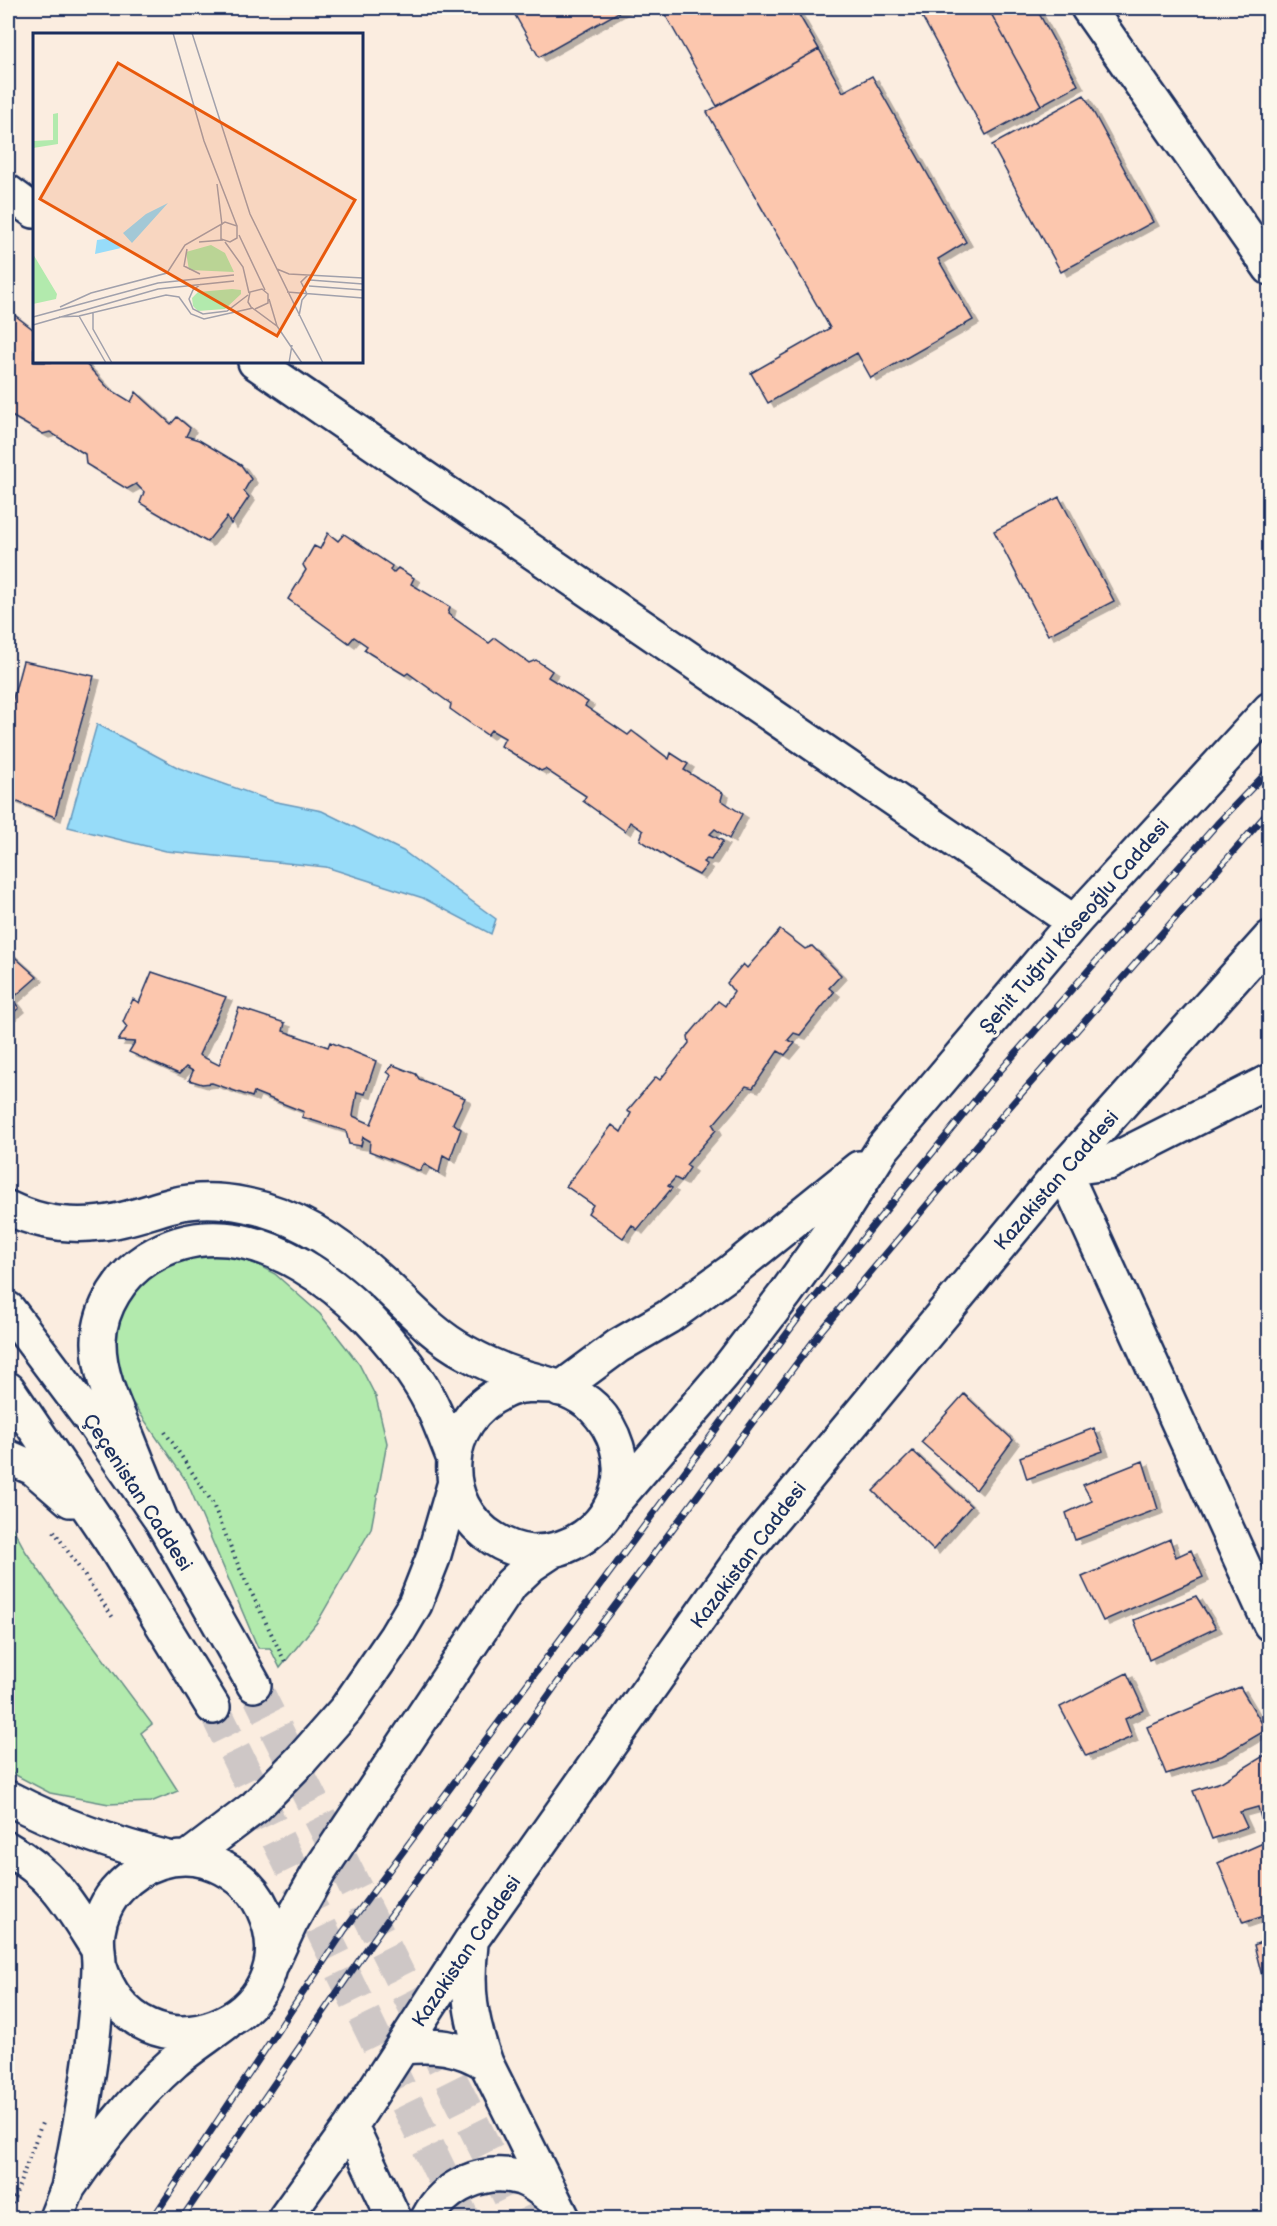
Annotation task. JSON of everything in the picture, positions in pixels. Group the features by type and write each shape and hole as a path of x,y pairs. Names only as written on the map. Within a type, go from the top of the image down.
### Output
{"main road":[{"path":"1088,8 1269,268"},
{"path":"8,192 33,210"},
{"path":"256,363 1074,922"},
{"name":"Şehit Tuğrul Köseoğlu Caddesi","path":"883,1148 1074,922 1269,709"},
{"name":"Kazakistan Caddesi","path":"285,2218 351,2126 472,1939 748,1549 1063,1169 1269,938"},
{"path":"1269,1080 1108,1163 1063,1169 1269,1624"},
{"path":"552,1551 528,1552 504,1546 484,1533 468,1516 457,1494 455,1470 456,1445 466,1423 483,1404 504,1391 528,1385 556,1387 618,1346 668,1317 729,1273 883,1148"},
{"path":"267,1973 319,1872 504,1593 531,1565 552,1551 575,1543 596,1527 612,1505 724,1374 786,1293 829,1233 883,1148"},
{"path":"8,1208 25,1216 49,1222 76,1225 103,1223 194,1202 232,1202 269,1211 306,1228 339,1247 360,1263 439,1335 462,1351 498,1368 573,1393 591,1405 606,1422 616,1441 620,1462 619,1484 612,1505"},
{"path":"56,2218 68,2188 91,2055 98,1932 102,1917 118,1889 142,1869 157,1863 180,1859 255,1807 301,1760 345,1709 396,1636 415,1604 433,1558 455,1470 433,1406 417,1379 380,1330 358,1307 313,1274 269,1249 227,1238 204,1238 182,1242 163,1249 143,1261 127,1276 107,1305 101,1322 99,1342 103,1370 111,1397 161,1520"},
{"name":"Çeçenistan Caddesi","path":"8,1310 92,1421 161,1520 254,1684"},
{"path":"8,1389 113,1544 213,1707"},
{"path":"8,1457 33,1468 58,1488 113,1544"},
{"path":"8,1798 39,1814 103,1840 180,1859 217,1865 229,1871 241,1880 260,1902 270,1930 271,1959 264,1983 244,2011 176,2061 148,2087 97,2145 68,2188"},
{"path":"8,1849 34,1866 67,1899 98,1956 103,1976 116,2000 125,2010 160,2030 187,2033 213,2029 226,2023"},
{"path":"472,1939 468,1991 477,2036 486,2062 558,2209"},
{"path":"402,2047 446,2046 468,2052 486,2062"},
{"path":"351,2126 394,2218"},
{"path":"428,2218 435,2205 447,2194 462,2185 493,2175 522,2178 536,2186 558,2209"}],"path":[{"path":"162,1427 212,1502 239,1567 287,1667"},
{"path":"8,2215 43,2121"}],"green space":[{"path":"222,1246 275,1274 320,1314 359,1364 376,1397 387,1443 371,1529 318,1621 280,1668 270,1648 258,1648 187,1482 115,1377 105,1340 125,1273"},
{"path":"8,1519 26,1552 152,1724 141,1733 178,1791 151,1802 109,1804 50,1793 8,1771"}],"water":[{"path":"97,724 179,768 272,801 322,811 403,851 496,919 491,934 423,898 326,867 166,851 68,827"}],"building":[{"path":"511,8 626,8 539,57"},
{"path":"795,8 819,49 717,106 662,9"},
{"path":"925,8 988,8 1041,105 986,135 919,11"},
{"path":"988,8 1036,8 1078,85 1041,105"},
{"path":"819,49 843,92 872,76 966,242 938,259 973,320 871,378 857,353 768,403 751,373 830,328 707,112"},
{"path":"1084,95 1153,222 1061,272 992,145"},
{"path":"8,310 33,329 33,363 85,363 108,388 131,402 136,392 171,424 177,417 190,428 186,436 199,440 241,465 251,479 244,491 249,497 231,524 227,517 207,542 140,503 144,492 136,484 127,489 86,464 85,454 50,432 43,434 8,414"},
{"path":"1059,497 1114,601 1048,635 994,531"},
{"path":"328,533 338,541 344,534 392,566 390,570 393,573 398,568 414,578 411,584 450,607 448,614 489,643 495,638 529,663 536,660 552,671 548,677 588,702 585,706 628,735 632,731 669,759 671,753 688,764 684,770 723,793 721,800 742,814 729,839 715,829 710,834 723,841 711,860 707,859 703,862 707,865 699,875 640,840 643,831 630,822 625,831 583,801 586,796 545,769 541,771 501,746 505,738 491,730 487,735 450,709 451,704 408,673 405,675 364,650 367,646 354,637 349,643 288,599 306,570 303,565 314,546 320,549"},
{"path":"23,661 94,676 55,817 8,798 8,717"},
{"path":"780,930 805,949 812,946 841,975 829,988 834,992 800,1035 794,1033 788,1040 795,1043 785,1055 778,1051 753,1088 746,1086 713,1125 716,1130 686,1165 690,1168 681,1181 675,1178 668,1186 672,1188 637,1230 632,1225 623,1238 588,1213 593,1205 566,1186 612,1125 621,1132 631,1113 627,1111 656,1077 660,1080 689,1043 688,1036 718,1001 725,1006 734,992 727,983 743,964 747,968"},
{"path":"8,951 37,977 12,999 19,1008 8,1017"},
{"path":"152,972 226,997 199,1055 219,1065 239,1008 285,1023 283,1031 328,1047 330,1042 376,1061 365,1094 357,1092 353,1116 371,1124 391,1075 387,1072 393,1065 416,1074 419,1079 465,1098 453,1123 461,1129 450,1159 443,1155 439,1173 424,1164 420,1171 369,1151 370,1141 363,1137 361,1146 349,1144 346,1131 302,1117 304,1112 254,1092 252,1097 212,1083 202,1084 189,1080 193,1071 186,1067 179,1074 129,1052 135,1042 118,1041 127,1027 123,1022 133,999 139,1003"},
{"path":"964,1394 1013,1440 976,1490 921,1442"},
{"path":"1094,1428 1103,1451 1027,1479 1020,1457"},
{"path":"913,1451 971,1506 933,1550 873,1491"},
{"path":"1143,1461 1158,1509 1075,1540 1066,1513 1092,1501 1083,1485"},
{"path":"1170,1539 1176,1557 1191,1550 1203,1577 1103,1621 1082,1577"},
{"path":"1196,1596 1216,1628 1149,1660 1134,1620"},
{"path":"1127,1673 1144,1710 1125,1719 1132,1737 1086,1756 1060,1707"},
{"path":"1240,1687 1266,1730 1222,1756 1166,1774 1147,1727"},
{"path":"1270,1752 1270,1814 1261,1818 1258,1807 1240,1812 1247,1827 1212,1839 1193,1791 1221,1782"},
{"path":"1270,1840 1270,1914 1243,1923 1218,1863"},
{"path":"1270,1938 1270,2003 1269,2003 1254,1945"}],"tunnel":[{"path":"254,1685 520,2218"},
{"path":"213,1707 463,2218"}],"railway":[{"path":"153,2218 344,1931 797,1320 985,1088 1217,824 1270,769"},
{"path":"182,2218 371,1943 569,1667 821,1331 1006,1111 1270,810"}]}
